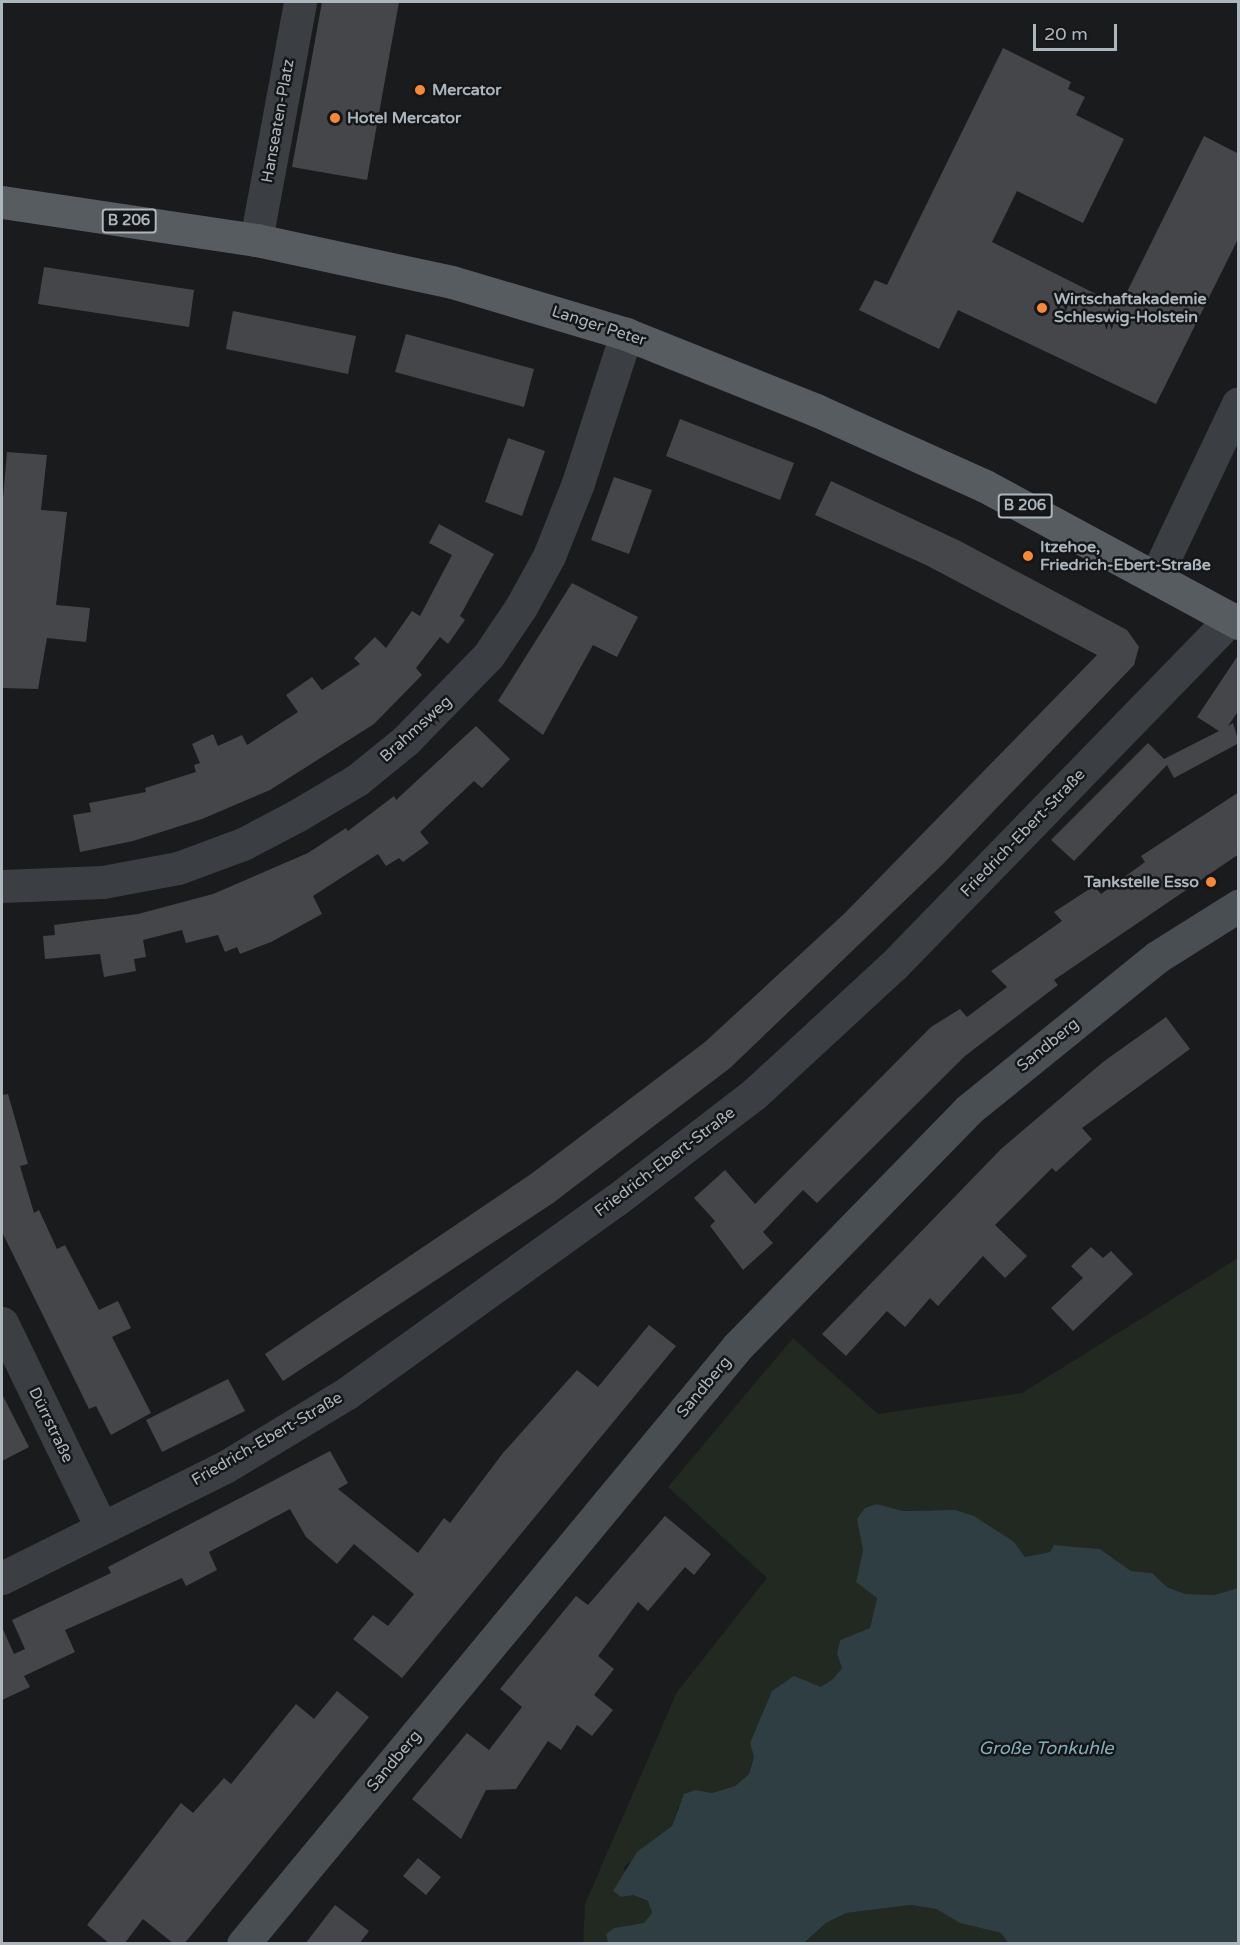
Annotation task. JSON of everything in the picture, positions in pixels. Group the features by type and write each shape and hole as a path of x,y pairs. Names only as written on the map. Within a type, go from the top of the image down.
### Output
{"main road":[{"name":"Langer Peter","path":"2,202 256,240 452,282 626,334 891,443 1156,576 1235,620"},
{"name":"Sandberg","path":"243,1944 737,1347 968,1110 1157,957 1234,910"}],"street":[{"name":"Hanseaten-Platz","path":"256,240 300,2"},
{"name":"Brahmsweg","path":"2,886 103,882 178,868 243,844 298,815 357,780 406,740 488,656 527,597 578,483 626,334"},
{"path":"1156,576 1239,403"},
{"name":"Friedrich-Ebert-Straße","path":"2,1578 225,1467 347,1394 616,1200 753,1095 893,966 1235,620"},
{"name":"Dürrstraße","path":"2,1323 101,1527"}],"shaded area":[{"path":"1238,1258 1238,1588 1214,1595 1185,1594 1167,1587 1152,1573 1131,1571 1100,1549 1054,1545 1050,1552 1025,1557 1014,1542 931,1510 903,1511 877,1504 857,1519 863,1550 856,1581 877,1598 870,1628 840,1640 837,1654 842,1668 834,1679 821,1687 811,1685 760,1722 750,1743 754,1757 749,1774 735,1786 712,1793 697,1790 678,1807 672,1826 624,1867 633,1895 648,1901 652,1913 645,1923 614,1928 606,1934 608,1943 583,1944 585,1904 677,1692 767,1578 668,1487 793,1338 878,1414 1022,1393"},
{"path":"911,1905 936,1909 960,1923 1001,1933 1008,1943 804,1944 826,1923 846,1913"}],"water":[{"name":"Große Tonkuhle","path":"877,1504 903,1511 955,1510 974,1516 1014,1542 1025,1557 1050,1552 1054,1545 1100,1549 1131,1571 1152,1573 1167,1587 1185,1594 1214,1595 1238,1588 1238,1943 1008,1943 1001,1933 960,1923 936,1909 911,1905 846,1913 826,1923 804,1943 608,1943 606,1934 614,1928 644,1923 652,1913 648,1901 633,1895 621,1897 613,1891 637,1852 672,1826 684,1794 696,1790 712,1793 735,1786 749,1774 754,1757 750,1743 772,1691 794,1676 821,1687 833,1679 842,1668 837,1654 840,1640 870,1628 877,1598 856,1582 863,1550 857,1519 865,1508"}],"building":[{"path":"322,2 399,2 367,180 292,167"},
{"path":"1003,48 1071,82 1068,89 1085,97 1076,115 1124,139 1083,223 1017,191 992,242 1120,306 1204,136 1239,154 1239,237 1156,404 958,310 939,349 859,310 875,280 887,285"},
{"path":"44,267 194,290 189,327 38,304"},
{"path":"233,311 356,336 348,374 226,349"},
{"path":"406,334 534,369 524,407 395,372"},
{"path":"680,419 794,463 780,500 666,456"},
{"path":"508,438 545,451 522,516 485,502"},
{"path":"7,452 47,455 41,510 67,512 56,605 90,608 86,642 47,638 38,689 2,688 2,509"},
{"path":"614,477 652,490 629,554 591,540"},
{"path":"831,481 960,541 1127,630 1139,647 1134,665 943,864 730,1068 553,1203 283,1381 265,1354 531,1174 705,1042 845,913 1097,655 926,565 815,515"},
{"path":"439,524 494,554 460,616 465,620 448,644 440,637 416,668 422,675 374,724 270,790 202,819 133,841 80,852 73,815 91,812 89,803 146,792 145,788 196,772 194,765 200,763 192,744 213,734 218,746 242,735 247,745 298,712 286,695 312,677 322,690 360,664 354,658 375,637 386,648 412,611 420,616 452,555 429,543"},
{"path":"572,583 638,617 617,657 593,645 543,735 498,701"},
{"path":"1239,654 1239,710 1228,726 1233,723 1239,743 1174,778 1167,765 1074,861 1051,840 1148,743 1164,759 1219,731 1197,717"},
{"path":"476,726 510,759 482,788 474,781 420,832 429,843 403,862 399,858 386,866 378,854 313,896 322,914 271,942 240,954 237,947 225,952 218,935 186,943 182,930 143,940 146,957 134,959 136,971 104,977 100,954 45,959 43,936 55,935 54,925 138,914 213,894 308,853 346,828 348,831 394,796 396,800"},
{"path":"1239,792 1239,854 1054,980 1058,985 965,1056 817,1203 803,1190 763,1232 773,1243 743,1270 710,1226 715,1221 694,1198 725,1170 755,1204 931,1027 960,1009 967,1017 1007,987 991,971 1062,921 1054,912 1094,886 1101,894 1145,862 1141,856"},
{"path":"1166,1017 1190,1049 1082,1128 1092,1139 1056,1172 1052,1168 995,1225 1027,1256 1005,1278 983,1256 938,1306 930,1298 905,1327 887,1311 846,1356 822,1334 1001,1149 1103,1062"},
{"path":"8,1094 28,1164 20,1166 34,1213 39,1210 57,1249 65,1245 99,1310 118,1301 131,1328 112,1337 151,1413 111,1435 96,1406 89,1409 2,1232 2,1095"},
{"path":"1091,1247 1103,1258 1111,1251 1133,1274 1073,1331 1051,1308 1083,1278 1071,1266"},
{"path":"649,1325 676,1346 402,1678 353,1639 373,1615 388,1626 414,1594 354,1544 337,1564 306,1537 290,1509 209,1552 217,1570 186,1586 182,1578 65,1630 75,1652 24,1676 30,1687 2,1700 2,1627 14,1654 25,1649 12,1620 111,1573 108,1567 330,1451 348,1483 338,1489 418,1553 444,1518 450,1523 503,1453 577,1370 598,1387"},
{"path":"228,1379 245,1411 162,1452 146,1420"},
{"path":"2,1394 29,1447 2,1461"},
{"path":"665,1516 711,1554 694,1575 685,1567 648,1611 638,1602 598,1656 614,1669 594,1695 613,1710 592,1736 577,1725 561,1750 548,1741 516,1789 486,1790 461,1839 412,1799 467,1733 489,1750 522,1707 500,1689 576,1596 588,1605"},
{"path":"337,1691 369,1717 184,1944 174,1944 143,1919 124,1944 110,1944 87,1925 181,1803 193,1813 224,1778 231,1784 296,1704 314,1719"},
{"path":"418,1858 441,1877 426,1895 403,1876"},
{"path":"335,1905 369,1931 359,1944 305,1944"}],"place":[{"name":"Mercator","path":"420,90"},
{"name":"Hotel Mercator","path":"335,118"},
{"name":"Wirtschaftakademie Schleswig-Holstein","path":"1042,308"},
{"name":"Itzehoe, Friedrich-Ebert-Straße","path":"1028,556"},
{"name":"Tankstelle Esso","path":"1211,882"}]}
